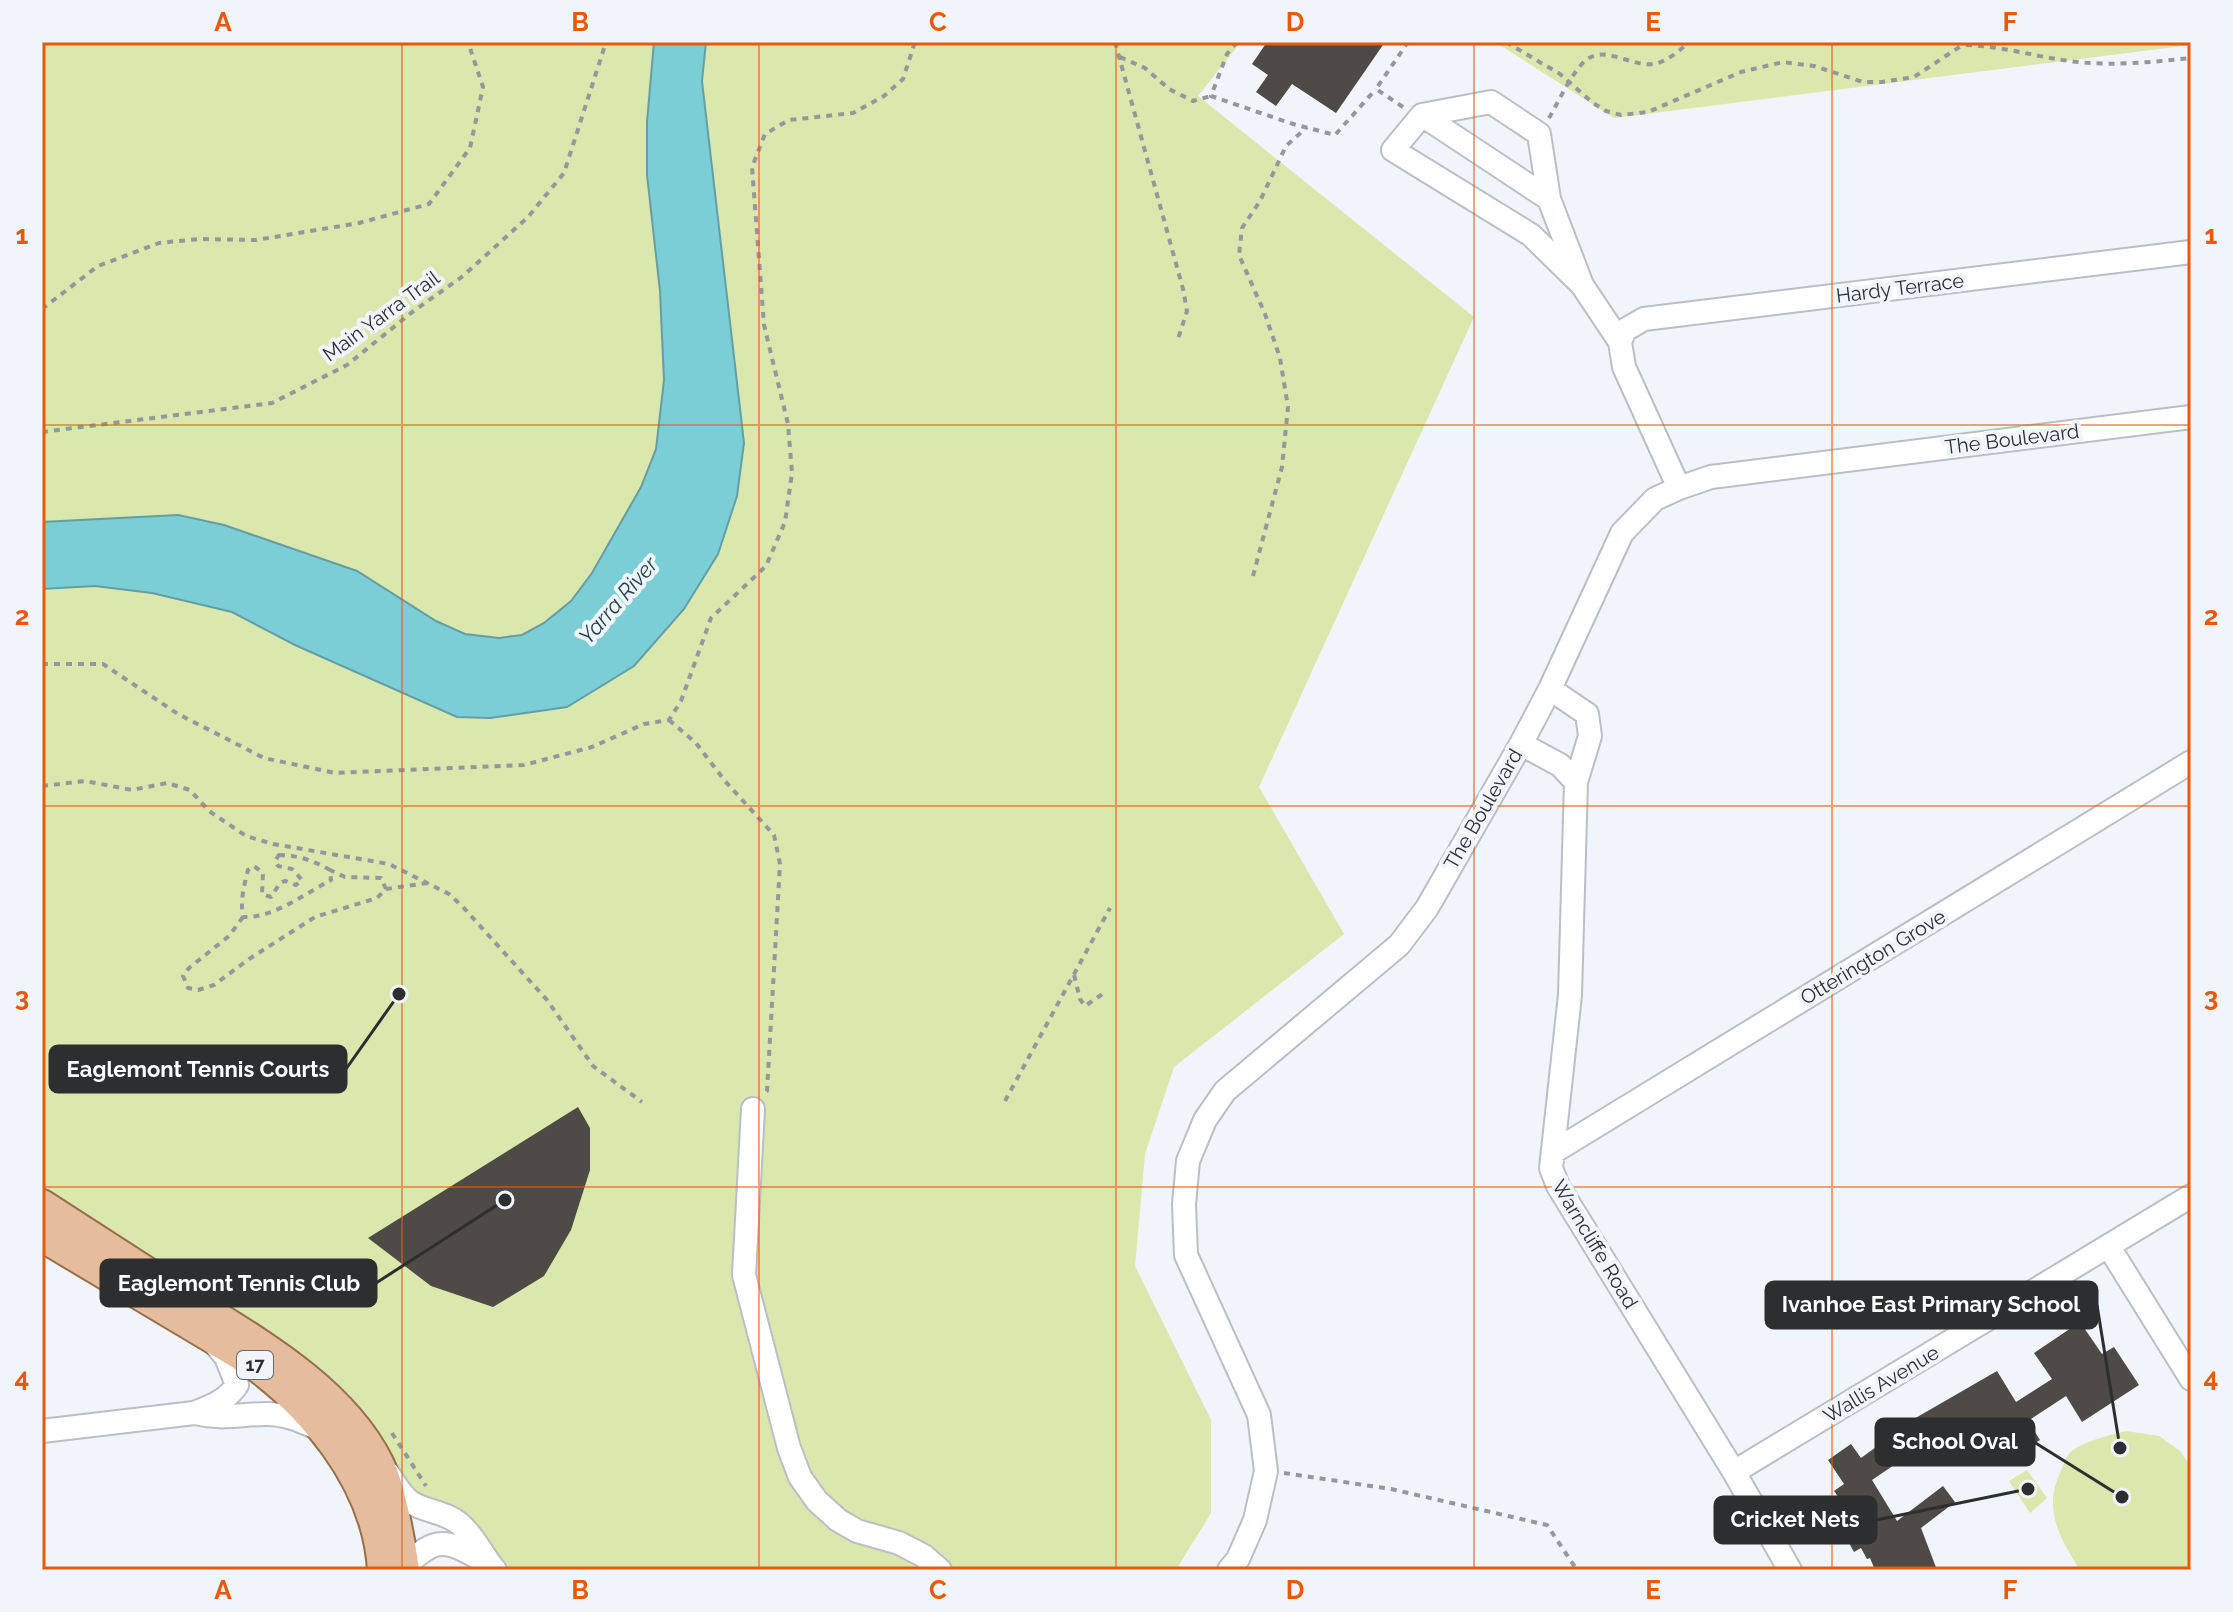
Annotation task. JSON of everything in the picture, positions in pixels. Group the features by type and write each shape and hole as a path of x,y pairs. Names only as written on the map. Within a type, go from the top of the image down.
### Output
{"main road":[{"name":"17","path":"42,1205 263,1347 313,1384 353,1427 379,1464 396,1527 397,1569"},
{"name":"17","path":"42,1236 269,1374 301,1403 360,1489 397,1569"}],"street":[{"path":"1582,285 1549,199 1539,134 1491,102 1416,113 1393,150 1531,235 1582,285 1620,342 1624,367 1679,488"},
{"path":"1416,113 1549,199"},
{"name":"Hardy Terrace","path":"1620,342 1625,330 1644,319 2191,252"},
{"name":"The Boulevard","path":"1229,1570 1238,1559 1255,1520 1266,1471 1259,1415 1186,1255 1184,1204 1188,1161 1205,1120 1225,1091 1399,945 1427,908 1550,689 1622,533 1655,499 1711,477 2191,417"},
{"name":"Warncliffe Road","path":"1550,689 1587,714 1590,736 1576,782 1570,995 1551,1168 1558,1186 1734,1472 1790,1570"},
{"path":"1521,744 1560,765 1576,782"},
{"name":"Otterington Grove","path":"1555,1151 2191,762"},
{"path":"753,1109 744,1275 789,1448 800,1477 817,1501 838,1520 857,1531 899,1543 924,1556 940,1570"},
{"name":"Wallis Avenue","path":"1734,1472 2191,1196"},
{"path":"2109,1247 2191,1379"},
{"path":"42,1431 194,1413 229,1397 237,1385 226,1357 208,1336"},
{"path":"194,1413 217,1419 278,1415 292,1417 323,1431"},
{"path":"379,1464 406,1499 459,1523 475,1540 493,1568"},
{"path":"397,1569 436,1544 453,1543 493,1568"}],"path":[{"path":"42,309 98,266 159,243 199,239 256,240 359,223 429,204 470,148 483,87 468,42"},
{"name":"Main Yarra Trail","path":"42,432 272,403 347,365 463,276 528,217 564,173 606,42"},
{"path":"42,664 103,664 178,714 264,758 335,773 524,765 592,747 644,724 669,720 681,701 711,618 766,566 785,522 792,473 788,424 764,325 752,167 765,134 789,120 853,113 884,96 903,79 915,42"},
{"path":"1115,42 1183,289 1187,311 1178,339"},
{"path":"1211,96 1227,54 1237,42"},
{"path":"1120,57 1145,68 1169,89 1193,101 1211,96 1335,135 1376,89 1408,42"},
{"path":"1506,42 1570,83 1593,103 1621,115 1648,112 1741,72 1783,62 1806,64 1863,82 1914,77 1966,43 2110,65 2191,58"},
{"path":"1539,134 1582,62 1610,54 1632,62 1656,64 1689,42"},
{"path":"1376,89 1416,113"},
{"path":"1253,576 1282,467 1288,407 1280,358 1239,255 1242,228 1260,201 1286,146 1307,127"},
{"path":"669,720 696,743 725,781 774,835 780,864 767,1091 753,1109"},
{"path":"42,786 85,781 132,790 167,783 190,790 209,811 246,836 273,844 389,864 430,883 463,907 547,1000 593,1066 642,1102"},
{"path":"273,844 279,855"},
{"path":"279,855 296,857 345,877 381,878 386,889"},
{"path":"279,855 275,861 278,866 292,869 302,880 296,885 285,881 280,883 271,897 265,897 261,887 263,873 254,866 248,870 242,894 243,917 229,936 189,968 183,976 188,988 198,990 214,985 315,917 377,898 386,889 430,883"},
{"path":"243,917 258,918 272,912 331,880 330,870"},
{"path":"1005,1101 1110,908"},
{"path":"1074,972 1080,999 1085,1006 1107,991"},
{"path":"1266,1471 1391,1489 1547,1525 1577,1570"}],"green space":[{"path":"42,42 1241,42 1198,96 1474,317 1259,787 1344,934 1174,1067 1145,1154 1135,1266 1211,1420 1211,1513 1176,1570 510,1570 462,1513 381,1475 42,1200"},
{"path":"1495,42 2191,42 2191,45 1614,118"},
{"path":"2126,1431 2159,1436 2180,1451 2191,1467 2191,1570 2080,1570 2060,1535 2053,1511 2053,1498 2064,1462 2074,1450 2087,1443"},
{"path":"2027,1470 2047,1498 2030,1513 2009,1481"}],"water":[{"name":"Yarra River","path":"654,42 706,42 702,81 744,443 737,496 718,554 684,609 634,666 567,707 490,718 457,717 295,645 232,612 152,593 95,586 42,589 42,522 178,515 224,525 357,571 436,621 465,634 499,638 522,635 544,623 571,601 592,573 641,487 656,449 664,380 660,291 647,175 647,122"}],"building":[{"path":"1267,42 1385,42 1336,113 1292,84 1276,106 1256,92 1268,75 1252,64"},
{"path":"578,1107 590,1128 590,1170 571,1230 544,1276 493,1307 431,1286 368,1238"},
{"path":"2080,1322 2102,1354 2114,1347 2139,1385 2082,1422 2066,1396 2028,1421 2040,1440 1999,1466 1971,1420 1872,1480 1897,1521 1943,1486 1955,1502 1921,1528 1937,1570 1875,1570 1861,1548 1854,1552 1837,1521 1850,1513 1834,1491 1844,1484 1828,1460 1851,1444 1861,1458 1894,1434 1893,1431 1997,1371 2016,1402 2052,1379 2034,1353"}],"place":[{"name":"Eaglemont Tennis Courts","path":"399,994"},
{"name":"Eaglemont Tennis Club","path":"505,1200"},
{"name":"Ivanhoe East Primary School","path":"2120,1448"},
{"name":"Cricket Nets","path":"2028,1489"},
{"name":"School Oval","path":"2122,1497"}]}
